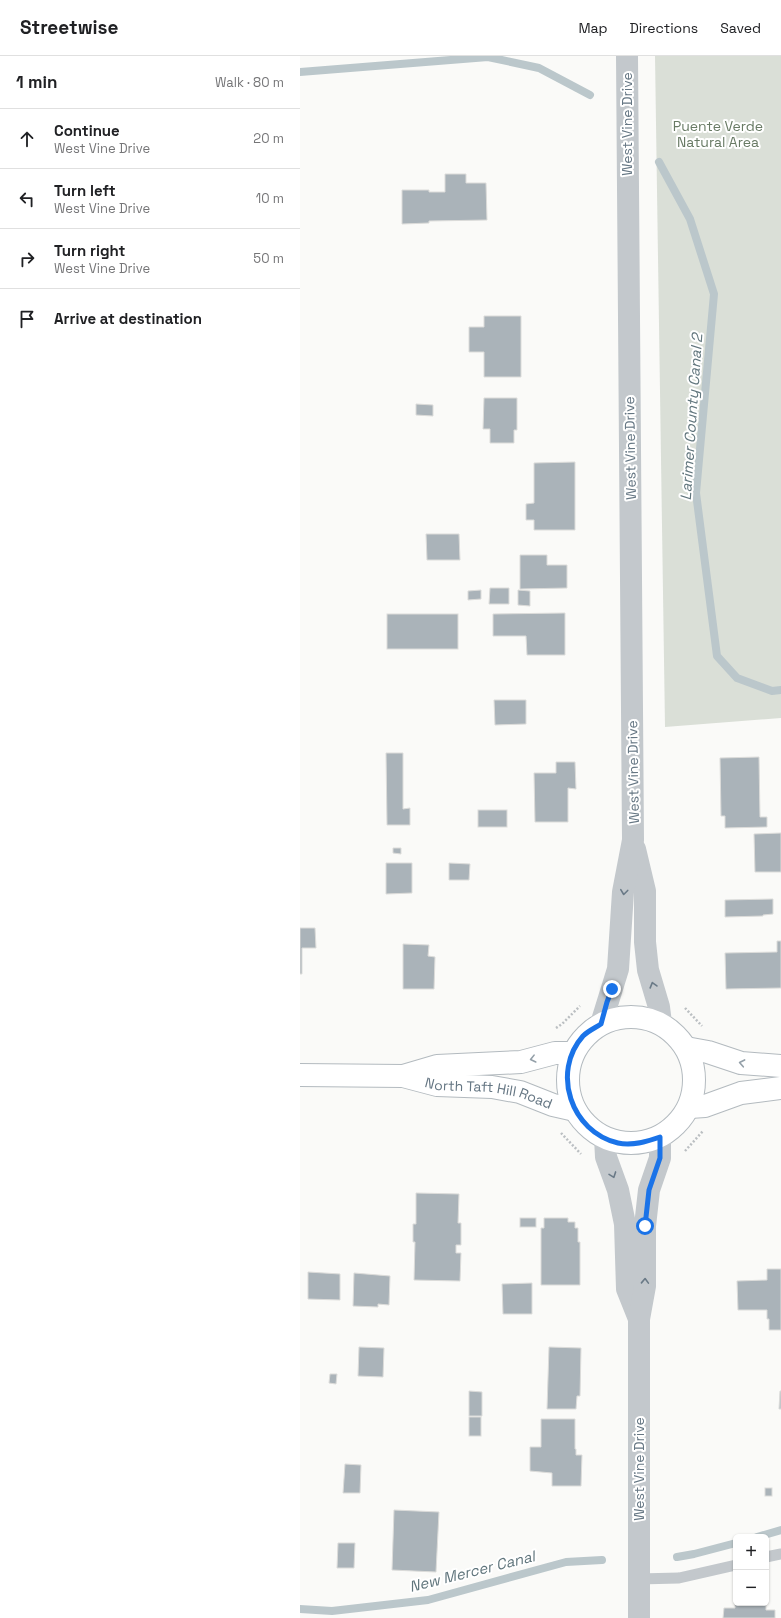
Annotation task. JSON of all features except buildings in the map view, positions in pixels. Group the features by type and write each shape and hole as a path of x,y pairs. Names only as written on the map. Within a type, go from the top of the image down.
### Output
{"main road":[{"path":"629,1017 644,1018 661,1023 675,1034 686,1048 692,1062 695,1078 690,1107 677,1124 660,1137 633,1144 618,1143 605,1138 588,1126 575,1110 568,1091 568,1071 572,1053 584,1035 612,1019 629,1017"},
{"path":"686,1048 708,1052 740,1063 781,1066"},
{"name":"North Taft Hill Road","path":"403,1076 437,1066 521,1062 555,1054 572,1053"},
{"name":"North Taft Hill Road","path":"300,1075 403,1076 437,1085 492,1087 520,1092 553,1105 575,1110"},
{"path":"690,1107 705,1106 741,1093 781,1088"}],"street":[{"name":"West Vine Drive","path":"601,1024 618,969 624,892 633,840 627,56"},
{"name":"West Vine Drive","path":"633,840 645,891 645,942 648,970 659,1007 661,1023"},
{"name":"West Vine Drive","path":"639,1618 639,1319 645,1286 645,1226 649,1190 660,1158 660,1137"},
{"name":"West Vine Drive","path":"605,1138 606,1157 618,1190 625,1224 627,1289 639,1319"}],"lane":[{"path":"769,1556 781,1554"},
{"path":"638,1579 680,1578 733,1566"}],"path":[{"path":"555,1028 562,1024 582,1004"},
{"path":"683,1007 703,1027"},
{"path":"559,1130 584,1159"},
{"path":"680,1156 700,1133 705,1130"}],"green space":[{"name":"Puente Verde Natural Area","path":"655,56 781,56 781,718 665,727"}],"waterway":[{"name":"Larimer County Canal 2","path":"300,72 488,57 539,68 590,95"},
{"name":"Larimer County Canal 2","path":"659,162 690,219 714,294 696,493 717,656 737,678 772,691 781,690"},
{"name":"New Mercer Canal","path":"767,1534 781,1530"},
{"name":"New Mercer Canal","path":"677,1557 733,1544"},
{"name":"New Mercer Canal","path":"300,1609 332,1611 428,1600 566,1562 602,1560"}],"route":[{"path":"612,989 601,1024 584,1035 572,1053 568,1071 568,1091 575,1110 588,1126 605,1138 618,1143 633,1144 660,1137 660,1158 649,1190 645,1226"}]}
